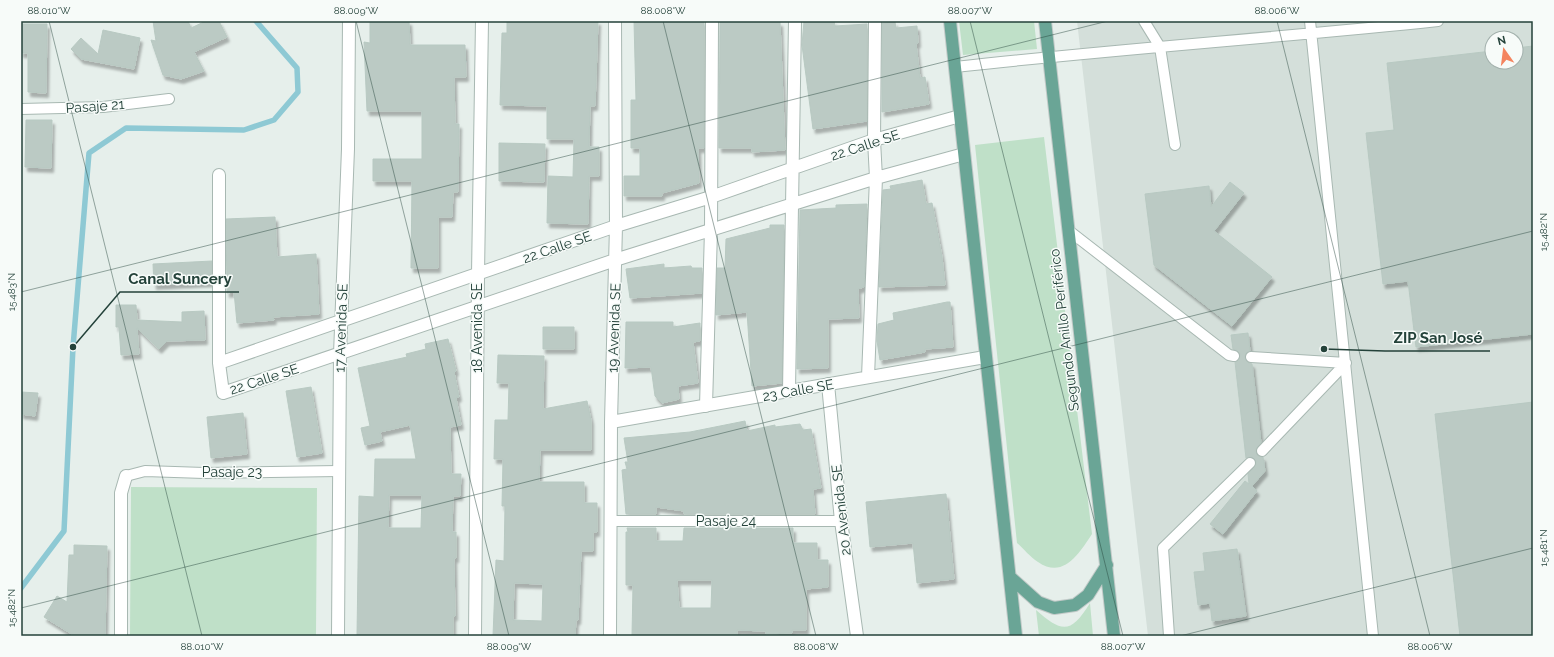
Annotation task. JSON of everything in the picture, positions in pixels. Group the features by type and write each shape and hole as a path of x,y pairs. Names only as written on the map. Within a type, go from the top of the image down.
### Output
{"main road":[{"path":"950,21 1016,636"},
{"name":"Segundo Anillo Periférico","path":"1045,21 1114,636"},
{"path":"1010,577 1038,602 1054,608 1075,605 1088,595 1107,565"}],"street":[{"name":"17 Avenida SE","path":"338,636 340,354 348,149 349,21"},
{"name":"18 Avenida SE","path":"475,636 482,21"},
{"name":"19 Avenida SE","path":"610,636 611,422 616,226 615,21"},
{"path":"706,406 711,230 712,21"},
{"path":"789,391 794,168 795,21"},
{"path":"868,377 876,178 874,140 876,21"},
{"name":"22 Calle SE","path":"960,116 874,140 711,196 616,226 218,363 223,393 340,354 478,305 615,260 876,178 964,154"},
{"path":"218,363 219,175"},
{"name":"23 Calle SE","path":"611,422 985,357"},
{"name":"20 Avenida SE","path":"828,384 841,521 857,636"},
{"path":"121,636 121,493 126,476"}],"lane":[{"path":"1144,21 1160,47 1175,145"},
{"path":"1310,21 1373,636"},
{"path":"955,67 1438,21"},
{"name":"Pasaje 21","path":"21,109 103,107 169,98"},
{"path":"1068,230 1229,355 1234,356"},
{"path":"1251,357 1346,363"},
{"path":"1262,451 1346,363"},
{"path":"1169,636 1163,548 1250,463"},
{"name":"Pasaje 23","path":"126,476 145,471 204,473 339,471"},
{"name":"Pasaje 24","path":"611,521 841,521"}],"shaded area":[{"path":"1077,21 1533,21 1533,636 1148,636"}],"green space":[{"path":"959,21 1034,21 1037,49 963,55"},
{"path":"1044,137 1092,534 1070,562 1056,568 1047,567 1038,562 1017,543 975,145"},
{"path":"131,487 317,488 316,636 130,636"},
{"path":"1090,603 1093,636 1039,636 1036,610 1053,623 1066,627 1077,620"}],"building":[{"path":"153,21 188,21 191,28 206,21 219,21 227,37 194,52 204,71 181,79 163,75 151,40 156,41"},
{"path":"370,21 409,21 410,45 465,45 466,77 454,77 455,124 459,124 458,192 453,192 452,217 438,217 438,268 411,268 412,181 373,181 373,159 422,159 422,111 367,111 364,42 370,43"},
{"path":"507,21 598,21 595,106 590,106 589,147 599,147 599,176 589,176 588,224 547,223 548,176 573,177 574,139 547,139 547,106 500,105 502,33 507,33"},
{"path":"634,21 704,21 704,148 698,148 699,183 662,193 662,196 624,196 624,176 640,176 640,148 631,148 631,100 636,100"},
{"path":"720,21 780,22 785,150 752,152 752,148 719,148"},
{"path":"804,21 834,21 835,26 867,24 867,121 813,129 802,45"},
{"path":"895,22 896,28 917,26 918,43 916,44 920,78 925,77 929,104 882,112 882,23"},
{"path":"21,24 47,24 46,93 28,92 28,53 21,53"},
{"path":"103,30 140,38 134,69 81,59 71,49 81,38 98,54"},
{"path":"1533,46 1533,334 1416,347 1408,281 1383,284 1366,133 1394,130 1387,63 1484,52 1484,70 1524,70 1524,47"},
{"path":"26,120 52,120 51,168 25,167"},
{"path":"499,143 545,144 544,182 499,181"},
{"path":"922,180 926,204 932,203 942,257 945,285 879,287 883,190 891,189 890,186"},
{"path":"1230,182 1244,193 1214,231 1272,277 1232,326 1154,265 1145,194 1209,186 1211,207"},
{"path":"867,204 864,287 858,289 859,318 828,319 828,368 797,369 800,210 836,208 836,205"},
{"path":"275,217 277,257 316,254 319,314 273,317 274,320 237,323 234,292 227,293 226,219"},
{"path":"770,225 784,225 782,383 752,386 747,312 716,315 717,268 725,268 726,239 770,228"},
{"path":"212,261 212,282 154,285 153,264"},
{"path":"664,264 664,268 691,266 692,268 702,268 702,293 630,298 626,269"},
{"path":"950,302 953,347 925,349 925,352 880,360 877,341 878,324 894,320 893,313"},
{"path":"116,305 136,305 137,320 182,322 182,312 204,311 205,340 167,341 159,349 137,328 139,354 121,355 119,327 116,327"},
{"path":"626,322 673,322 673,327 700,323 700,341 693,342 698,383 678,386 679,399 662,403 655,396 651,367 625,368"},
{"path":"543,327 574,327 574,349 543,349"},
{"path":"1248,333 1250,351 1246,353 1245,357 1247,362 1252,364 1261,443 1256,449 1256,452 1258,456 1263,457 1265,471 1252,486 1257,491 1223,534 1210,524 1245,481 1249,484 1248,474 1256,464 1256,461 1252,457 1246,458 1235,362 1239,360 1240,354 1238,351 1233,349 1231,335"},
{"path":"448,339 456,371 454,372 459,397 456,398 461,425 450,427 451,474 461,474 460,496 453,496 452,532 456,532 456,558 454,558 455,616 453,616 453,636 357,636 359,496 374,497 375,459 416,459 410,425 380,432 382,441 365,445 361,428 370,426 358,368 407,357 406,354 426,349 425,344","holes":["389,495 422,495 421,528 388,528"]},
{"path":"498,355 544,356 543,409 587,401 591,420 591,450 540,450 539,482 584,482 584,503 597,503 597,532 593,532 593,551 581,551 578,620 576,620 575,636 493,636 496,560 504,561 505,506 502,506 503,459 494,459 495,420 508,420 509,383 497,383","holes":["514,583 543,584 542,621 513,620"]},
{"path":"311,387 322,453 297,457 286,391"},
{"path":"21,392 38,393 35,416 21,414"},
{"path":"1533,402 1533,636 1460,636 1435,414"},
{"path":"243,413 247,454 211,458 207,417"},
{"path":"745,421 747,431 775,425 775,427 800,424 803,430 811,429 821,488 813,489 815,514 684,514 684,511 656,507 656,514 626,514 622,470 627,469 625,462 628,462 624,438 690,432"},
{"path":"946,494 954,579 917,583 913,543 870,547 866,502"},
{"path":"627,528 656,528 656,541 683,541 684,528 793,528 793,543 817,543 817,560 828,560 828,587 806,589 806,630 792,630 792,633 766,634 766,631 737,630 737,636 690,634 632,636 633,585 626,585 626,532 628,532","holes":["677,580 712,580 711,608 679,608"]},
{"path":"74,545 107,546 105,636 75,636 44,617 57,596 67,602 69,555 74,555"},
{"path":"1237,549 1246,616 1212,621 1210,603 1198,605 1194,572 1205,571 1203,553"}],"waterway":[{"path":"21,588 64,531 73,347 89,153 126,128 244,130 274,120 298,92 297,68 256,21"}],"place":[{"name":"Canal Suncery","path":"73,347"},
{"name":"ZIP San José","path":"1324,349"}]}
